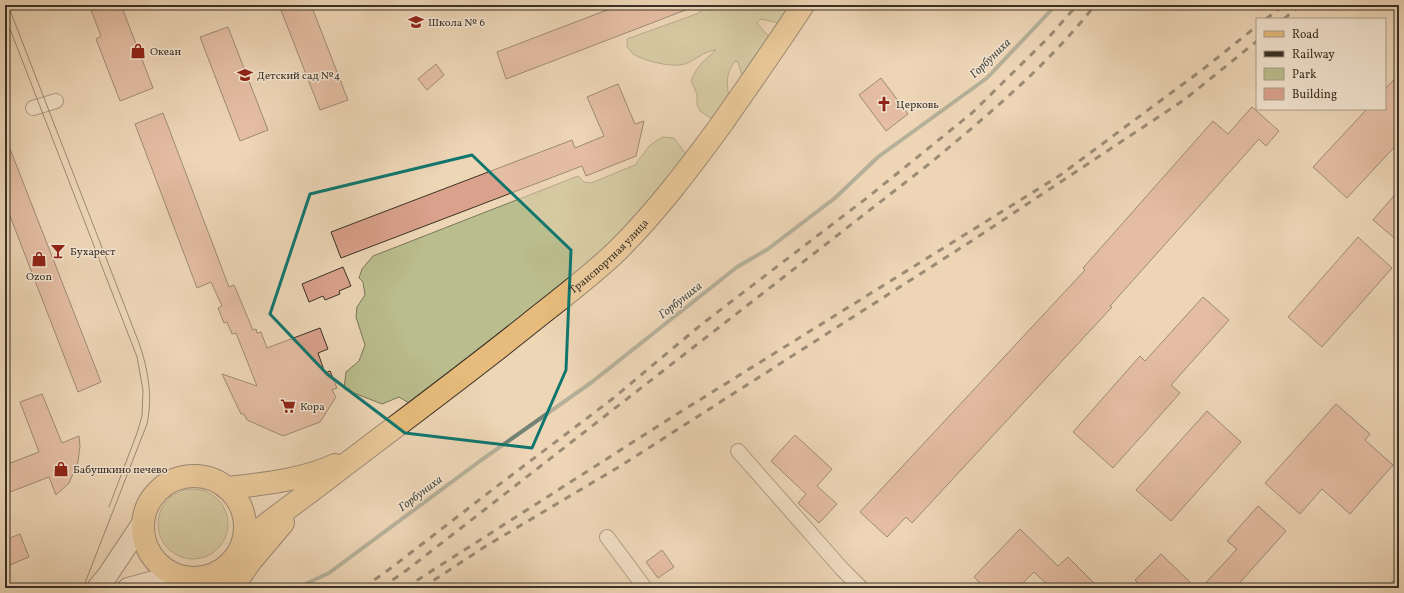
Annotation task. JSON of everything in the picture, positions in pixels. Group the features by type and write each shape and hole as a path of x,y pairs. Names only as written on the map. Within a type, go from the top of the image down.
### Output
{"main road":[{"name":"Транспортная улица","path":"359,454 486,358 618,250 666,198 700,154 769,57 803,5"},
{"path":"243,543 359,454"},
{"path":"228,488 257,485 318,473 359,454"},
{"path":"139,587 188,580 216,573 226,578 243,543 245,528 243,513 237,500 228,488 218,482 203,477 188,476 173,481 160,490 152,499 146,510 144,522 145,538 151,554 162,566 188,580"},
{"path":"232,588 267,541 296,509 324,482"},
{"path":"97,588 144,522"}],"street":[{"path":"33,108 56,101"},
{"path":"738,451 842,569 861,588"},
{"path":"607,537 645,588"}],"highlighted area":[{"path":"472,155 571,250 566,370 532,448 405,433 327,374 270,314 310,194"}],"green space":[{"path":"703,5 795,5 778,23 761,19 757,23 770,38 742,76 738,62 735,61 728,75 729,99 719,111 710,118 700,111 697,105 697,94 691,81 699,67 716,50 708,52 685,64 673,65 658,63 638,57 627,47 627,39 699,13"},
{"path":"662,137 674,138 686,154 677,168 607,247 575,275 409,403 399,397 382,404 344,389 346,372 359,361 365,345 356,317 357,307 365,295 363,282 359,278 362,269 373,256 578,176 584,182 591,183 635,165 649,146"},
{"path":"193,489 212,495 222,505 228,524 222,543 212,553 193,559 174,553 164,543 158,524 164,505 174,495"}],"building":[{"path":"89,5 121,5 153,88 120,101 96,39 101,36"},
{"path":"279,5 311,5 348,100 320,110"},
{"path":"620,5 696,6 506,79 497,52"},
{"name":"Детский сад №4","path":"228,27 268,130 240,141 200,37"},
{"path":"436,64 444,75 427,90 418,79"},
{"path":"1399,74 1399,142 1347,198 1313,167 1366,110 1386,110 1386,88"},
{"name":"Церковь","path":"881,78 908,114 886,131 859,95"},
{"path":"618,84 635,124 644,121 636,156 586,176 582,166 341,258 331,232 572,140 575,148 604,136 587,97"},
{"path":"1252,107 1279,131 1266,146 1259,139 1110,306 1112,307 912,523 906,517 887,537 860,512 1085,270 1083,268 1213,121 1228,134"},
{"path":"163,113 229,287 234,285 253,330 256,329 257,333 261,332 267,348 320,328 328,349 318,353 325,373 330,371 337,388 332,390 336,397 320,422 283,436 247,420 244,414 241,414 222,374 257,386 236,333 232,334 227,322 224,323 218,308 222,306 211,282 197,288 135,124"},
{"path":"5,136 101,382 78,392 5,203"},
{"path":"1399,190 1399,242 1373,220"},
{"path":"1358,237 1392,268 1322,347 1288,317"},
{"path":"343,267 351,286 339,291 340,294 325,300 323,296 309,302 302,284"},
{"path":"1203,297 1229,320 1171,385 1180,393 1113,468 1073,432 1140,356 1145,361"},
{"path":"42,394 62,443 79,436 80,446 78,462 69,483 56,495 49,477 5,494 5,465 39,452 20,402"},
{"path":"1336,404 1370,434 1365,440 1393,465 1350,514 1322,489 1300,514 1265,483"},
{"path":"1207,411 1241,442 1171,521 1136,490"},
{"path":"795,435 832,469 817,486 837,504 819,523 798,503 806,494 771,461"},
{"path":"1258,506 1286,531 1235,588 1201,588 1237,549 1227,541"},
{"path":"1020,529 1058,566 1068,557 1099,588 1051,588 1034,572 1018,588 985,588 974,577"},
{"path":"20,534 29,557 5,567 5,540"},
{"path":"662,550 674,567 658,578 646,562"},
{"path":"1161,554 1196,588 1144,588 1135,580"}],"waterway":[{"name":"Горбуниха","path":"297,588 329,573 480,461 592,382 737,267 768,249 835,198 878,157 987,78 1056,5"}],"tram line":[{"path":"8,5 139,343 149,383 150,404 147,424 83,588"},
{"path":"5,16 137,357 143,390 142,416 109,507"}],"railway":[{"path":"363,588 611,400 702,324 868,197 972,113 1048,38 1077,5"},
{"path":"381,588 407,570 929,164 995,108 1037,69 1077,27 1095,5"},
{"path":"1267,18 1284,5"},
{"path":"1285,18 1300,5"},
{"path":"405,588 669,419 1059,176 1202,70 1256,27"},
{"path":"422,588 486,546 622,465 970,242 1184,100 1256,42"}],"place":[{"name":"Школа № 6","path":"416,22"},
{"name":"Океан","path":"138,51"},
{"name":"Детский сад №4","path":"245,75"},
{"name":"Церковь","path":"884,104"},
{"name":"Бухарест","path":"58,251"},
{"name":"Ozon","path":"39,259"},
{"name":"Кора","path":"288,406"},
{"name":"Бабушкино печево","path":"61,469"}]}
